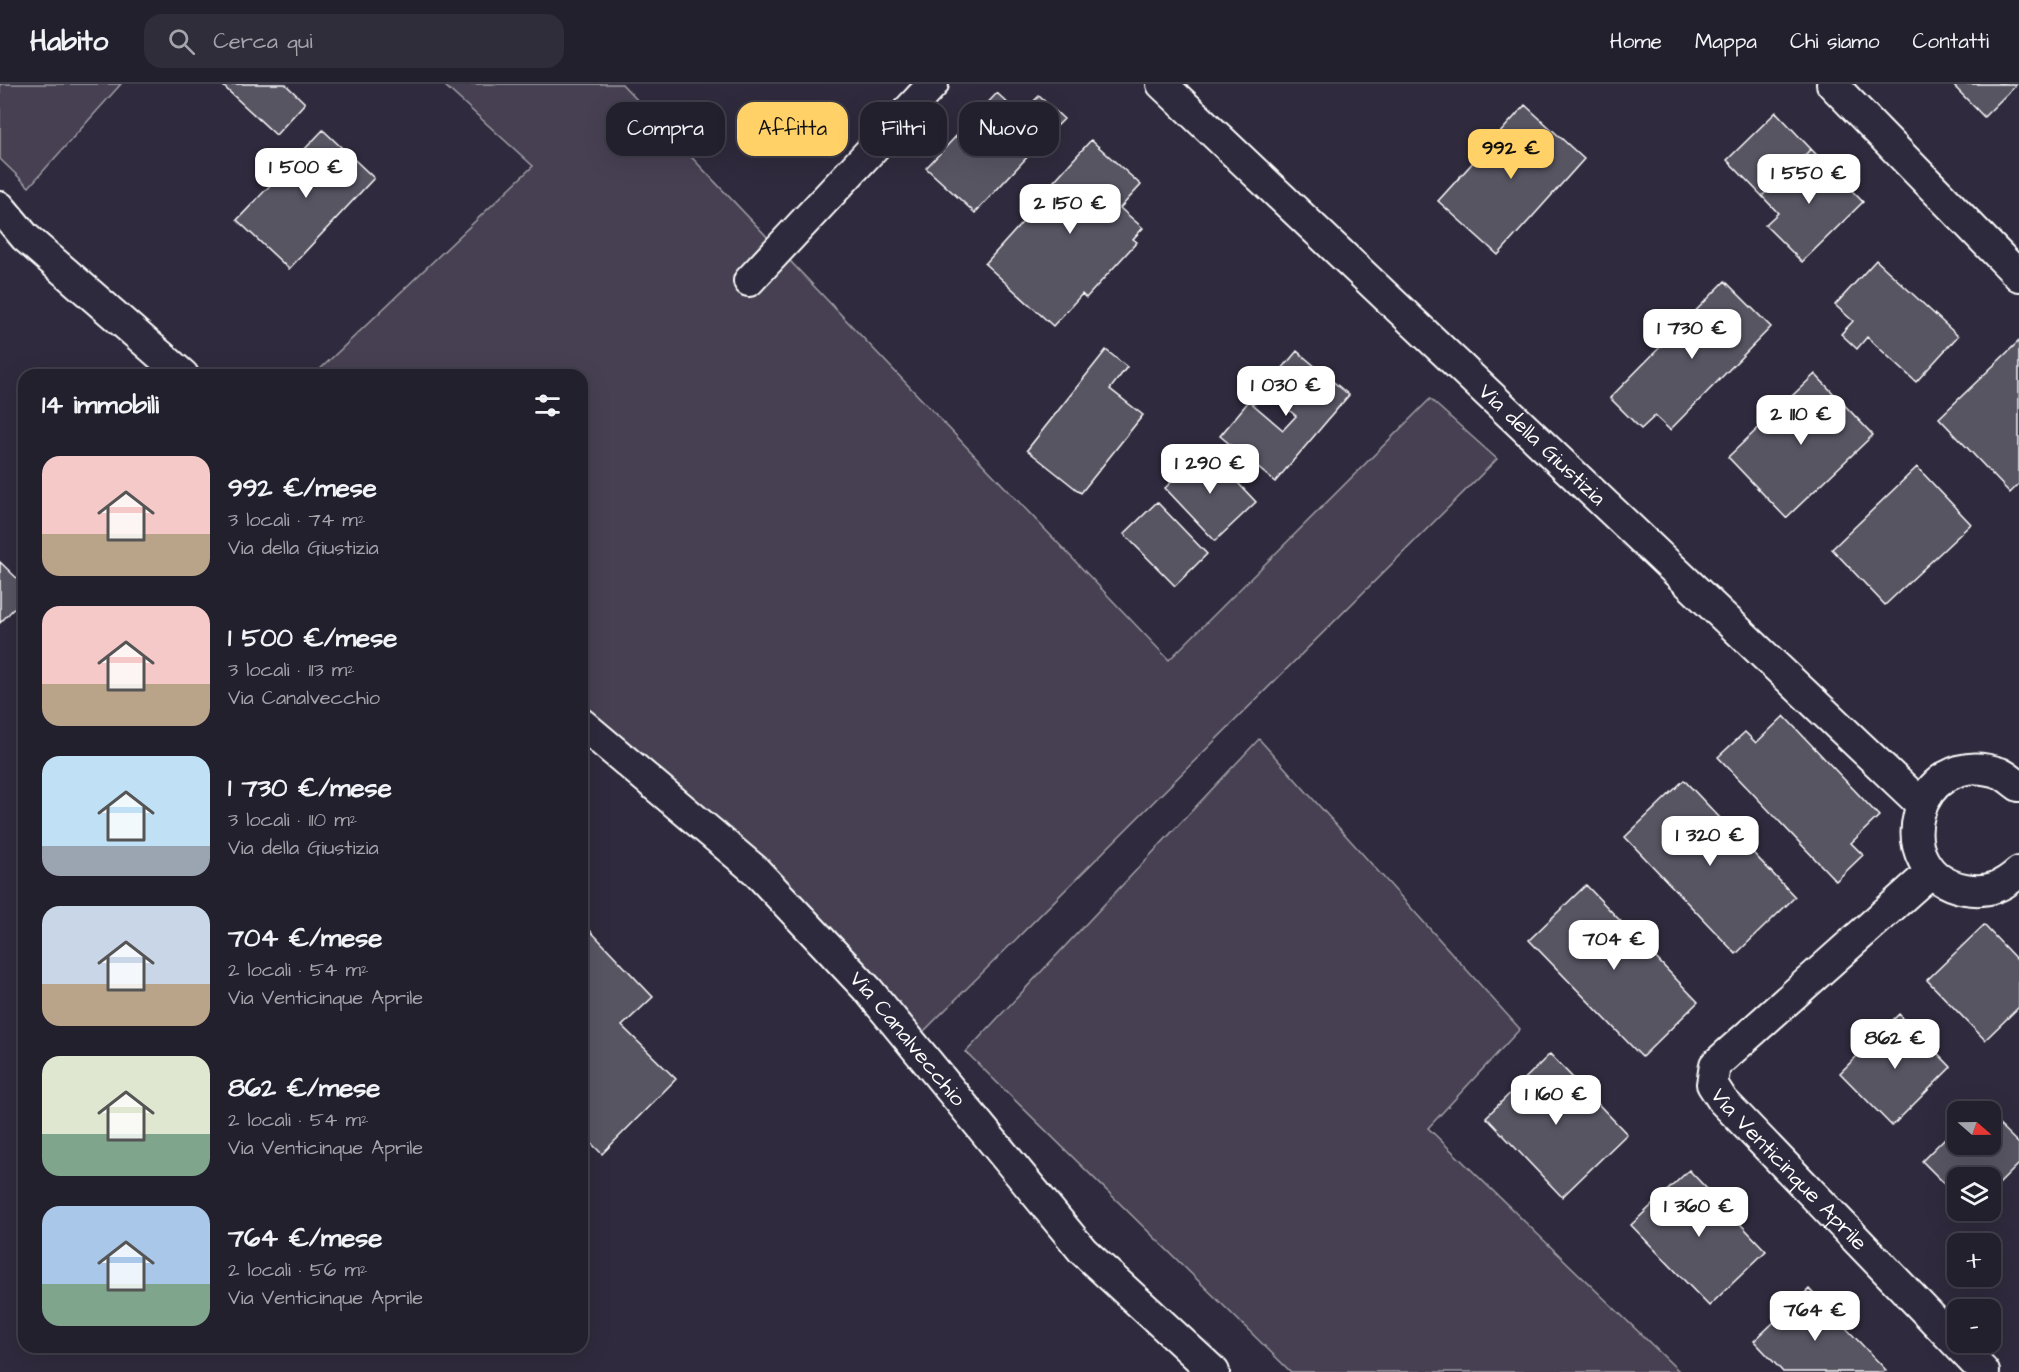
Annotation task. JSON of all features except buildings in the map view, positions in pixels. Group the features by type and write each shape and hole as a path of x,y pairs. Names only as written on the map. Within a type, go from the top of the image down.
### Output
{"street":[{"path":"749,281 933,84"},
{"name":"Via della Giustizia","path":"1162,84 1921,804"},
{"path":"1832,84 2019,276"},
{"path":"0,207 25,237 176,369"},
{"name":"Via Canalvecchio","path":"588,729 755,870 869,991 1083,1251 1214,1372"},
{"path":"2014,885 1979,891 1954,887 1932,872 1919,851 1916,827 1921,804 1935,785 1955,772 1979,768 2001,774 2019,786"},
{"name":"Via Venticinque Aprile","path":"1932,872 1715,1065 1712,1084 1723,1101 1984,1372"}],"shaded area":[{"path":"0,84 121,84 29,187 0,159"},
{"path":"443,84 622,84 639,102 606,102 606,156 690,156 1169,660 1430,399 1497,459 917,1038 588,717 588,369 320,369 533,166"},
{"path":"1259,739 1520,1029 1428,1128 1680,1372 1291,1372 966,1052"}]}
